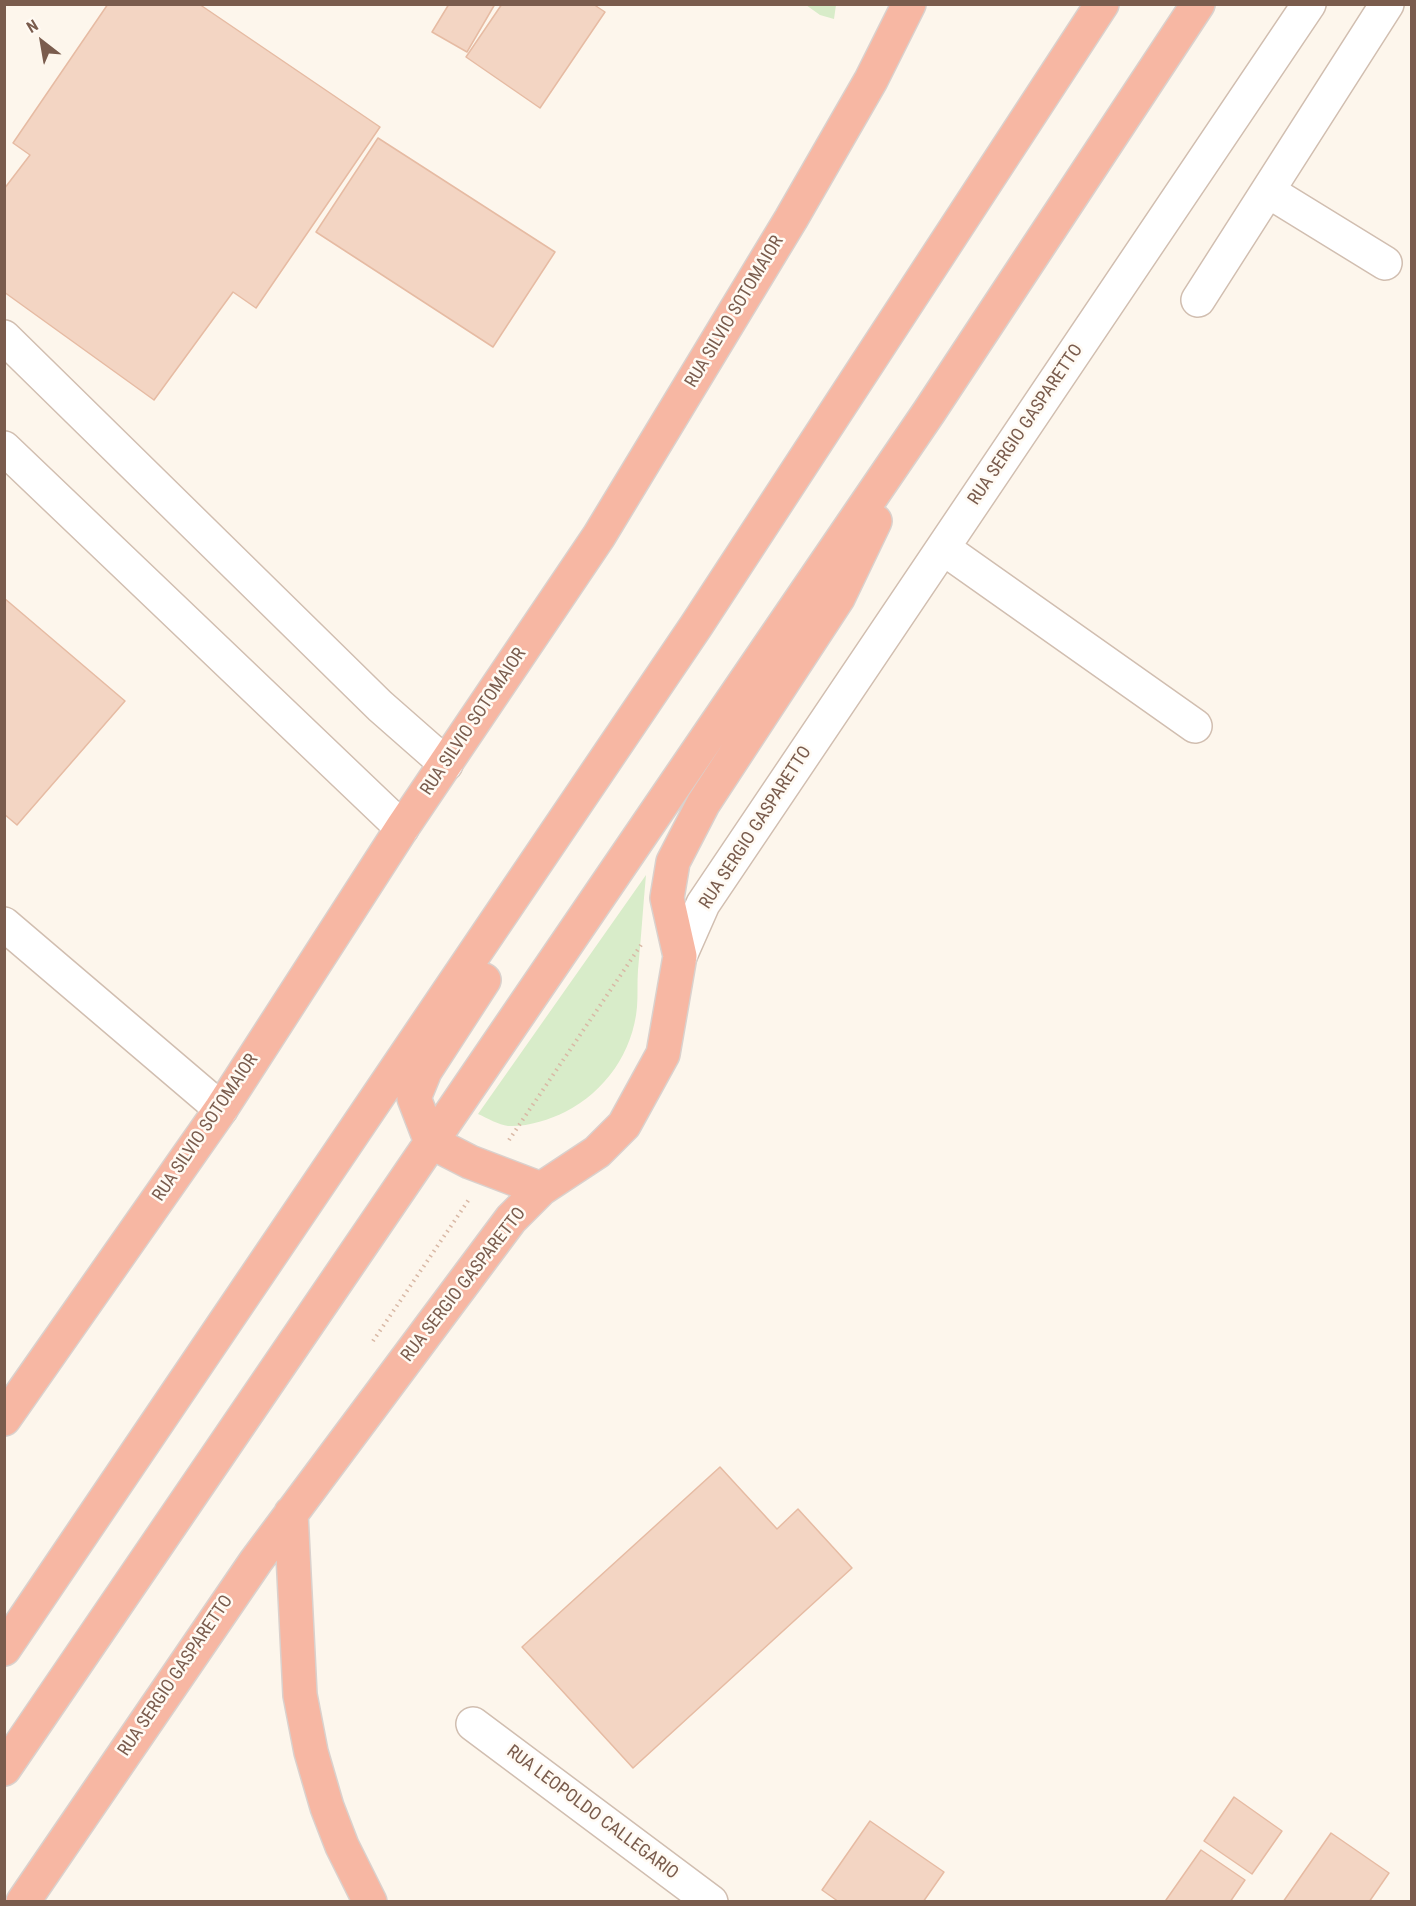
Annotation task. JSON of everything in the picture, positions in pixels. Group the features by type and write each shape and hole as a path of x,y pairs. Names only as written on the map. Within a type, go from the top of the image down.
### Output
{"highway":[{"name":"RUA SILVIO SOTOMAIOR","path":"4,1419 221,1109 402,828 612,516 791,219 871,80 909,4"},
{"path":"4,1649 696,626 1102,4"},
{"path":"4,1769 929,412 1198,4"},
{"path":"680,956 667,898 673,862 703,804 838,598 929,412"},
{"path":"541,1189 470,1162 431,1142 414,1098 424,1071 612,783 696,626"},
{"name":"RUA SERGIO GASPARETTO","path":"23,1902 255,1561 511,1219 541,1189 597,1152 624,1125 663,1054 680,956"},
{"path":"291,1513 300,1695 311,1752 338,1836 370,1902"}],"street":[{"name":"RUA SERGIO GASPARETTO","path":"680,956 703,904 1309,4"},
{"path":"1198,300 1387,4"},
{"path":"1268,191 1385,263"},
{"path":"4,337 372,697 446,764"},
{"path":"9,462 402,828"},
{"path":"944,548 1195,726"},
{"path":"4,924 221,1109"},
{"name":"RUA LEOPOLDO CALLEGARIO","path":"473,1724 711,1902"}],"green space":[{"path":"806,5 836,5 834,19 820,15"},
{"path":"646,875 637,1007 630,1040 614,1069 593,1093 579,1104 545,1120 508,1126 478,1114"}],"building":[{"path":"108,4 199,4 380,127 256,308 233,292 154,400 4,292 4,189 30,155 13,143"},
{"path":"449,4 495,4 467,52 432,32"},
{"path":"502,4 593,4 605,12 540,108 466,57"},
{"path":"378,138 555,252 493,347 316,232"},
{"path":"4,598 125,701 17,825 4,814"},
{"path":"720,1467 777,1529 798,1509 852,1568 633,1768 522,1647"},
{"path":"1234,1797 1282,1831 1252,1874 1204,1841"},
{"path":"870,1821 944,1872 923,1902 839,1902 822,1890"},
{"path":"1331,1833 1389,1873 1369,1902 1283,1902"},
{"path":"1201,1850 1245,1880 1230,1902 1168,1902 1166,1900"}]}
